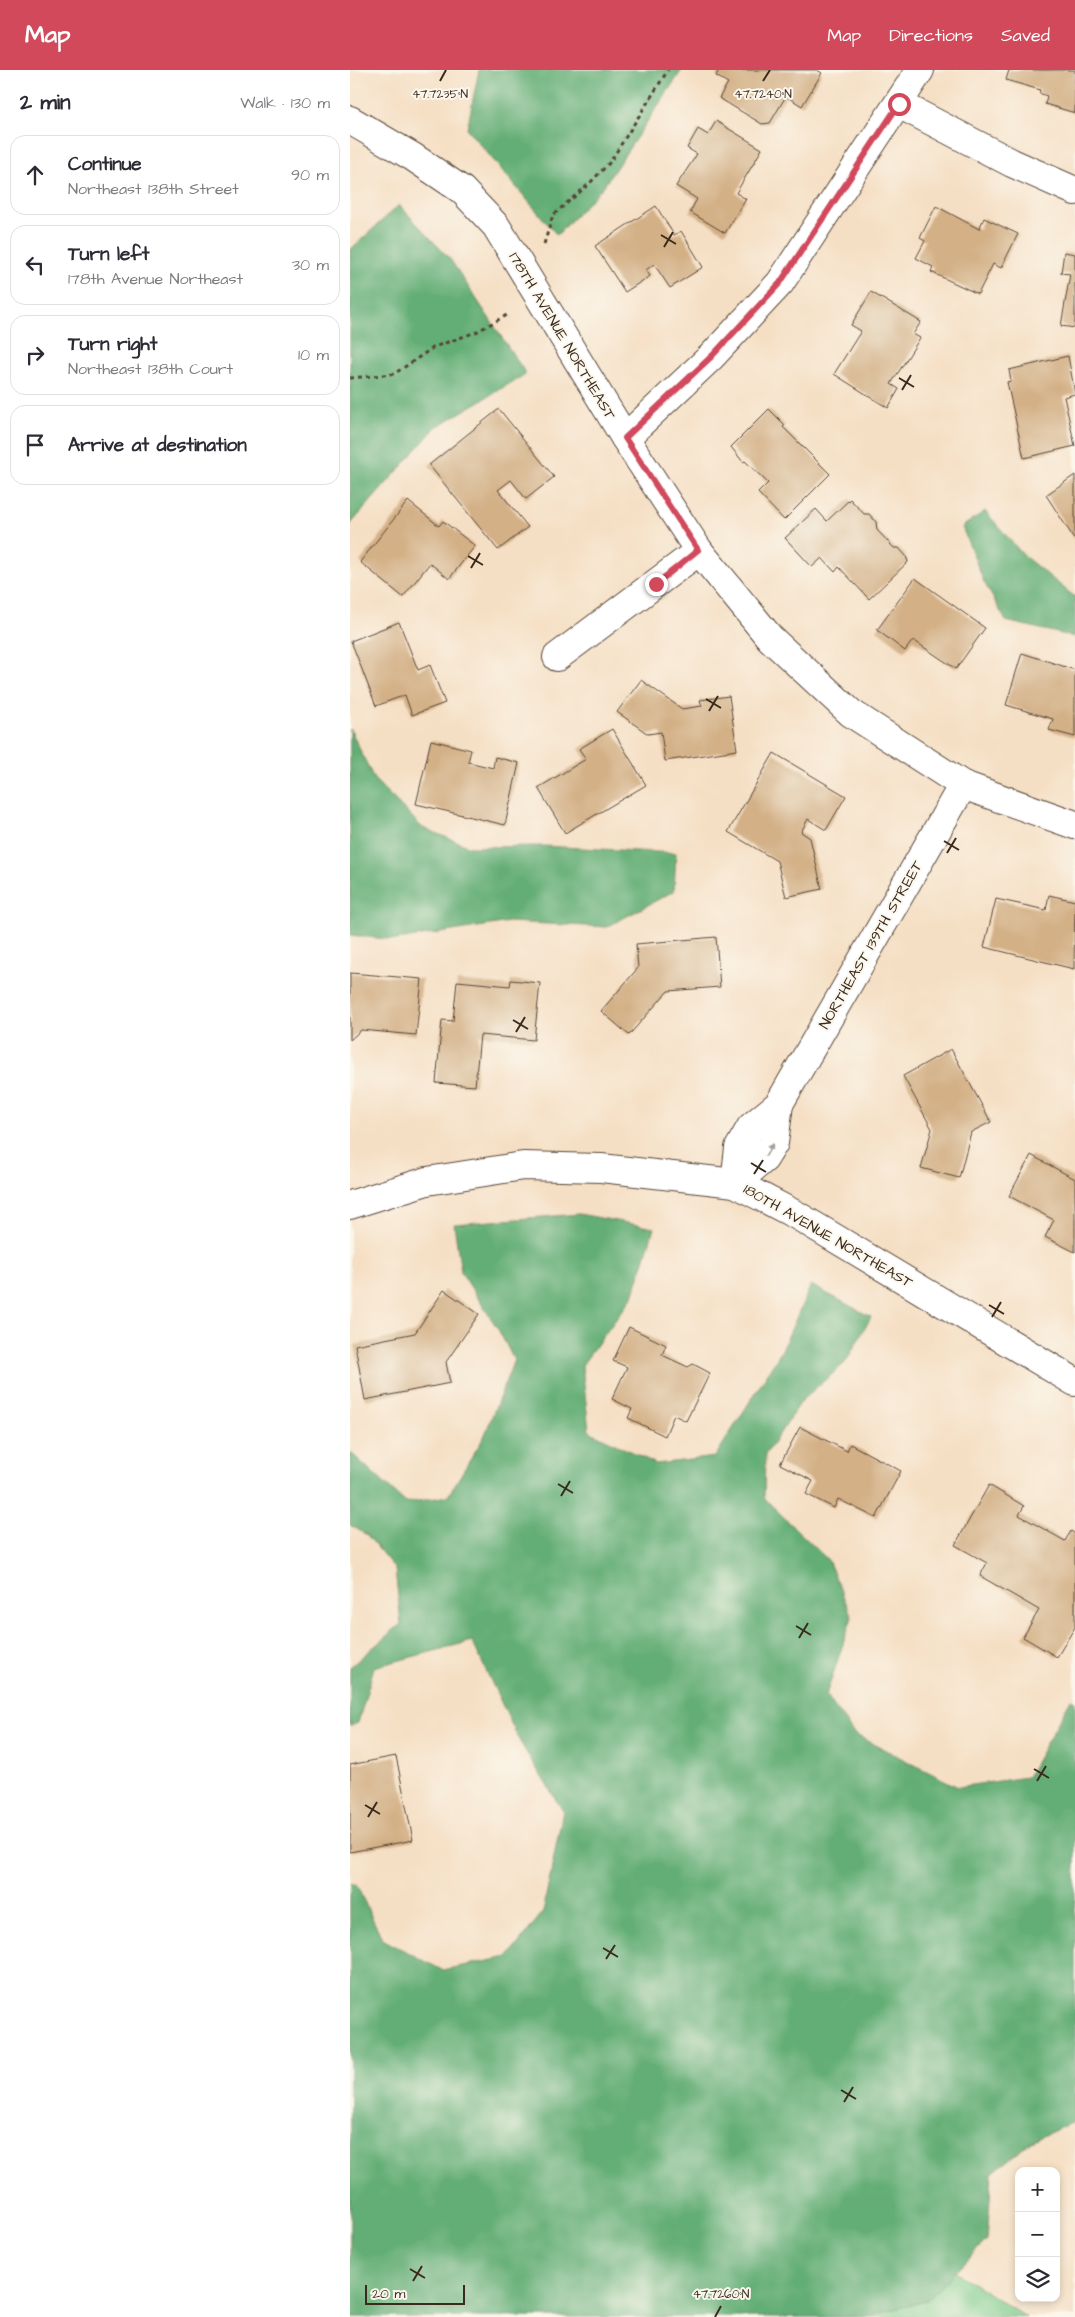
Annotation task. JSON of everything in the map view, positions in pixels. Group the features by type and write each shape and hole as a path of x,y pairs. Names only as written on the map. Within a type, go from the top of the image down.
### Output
{"street":[{"path":"625,438 712,356 780,283 920,70"},
{"path":"899,104 1012,163 1075,191"},
{"name":"178TH AVENUE NORTHEAST","path":"350,120 413,157 462,190 496,226 625,438 698,550 770,638 851,713 963,785 1075,825"},
{"path":"556,656 698,550"},
{"name":"NORTHEAST 139TH STREET","path":"735,1184 764,1159 774,1142 779,1104 963,785"},
{"name":"180TH AVENUE NORTHEAST","path":"350,1205 427,1181 522,1166 601,1168 735,1184 798,1216 1075,1382"}],"path":[{"path":"543,248 553,215 589,184 610,162 668,70"},
{"path":"350,378 394,374 434,347 476,332 508,315"}],"green space":[{"path":"479,70 682,70 603,187 557,235 467,129"},
{"path":"399,205 450,259 526,374 436,427 350,525 350,250"},
{"path":"985,511 1024,556 1075,597 1075,637 1006,621 984,582 962,527"},
{"path":"350,729 374,779 423,828 470,847 543,846 676,853 674,891 607,927 509,922 396,940 350,935"},
{"path":"579,1214 654,1228 633,1296 582,1365 589,1431 656,1464 715,1457 781,1352 811,1285 871,1317 845,1363 803,1399 765,1455 764,1498 828,1560 852,1617 826,1695 854,1734 958,1787 1027,1777 1071,1699 1075,1701 1075,2121 1032,2141 992,2173 987,2240 926,2301 873,2315 872,2317 350,2317 350,1883 357,1886 382,1939 442,1970 508,1957 543,1912 563,1811 520,1742 472,1641 374,1667 358,1723 350,1726 350,1667 401,1624 395,1569 367,1535 350,1525 350,1452 406,1503 448,1496 484,1437 514,1360 498,1329 461,1272 454,1224"},
{"path":"955,2272 1026,2317 872,2317 873,2315 926,2301"}],"building":[{"path":"719,70 817,70 822,73 802,106 786,96 770,123 762,124 719,98 728,83 716,76"},
{"path":"1009,70 1075,70 1075,113 1045,104 1047,96 1039,93 1040,90 1006,80"},
{"path":"716,121 762,149 736,193 746,199 725,233 690,212 697,199 676,186 697,154 687,148 698,129 708,135"},
{"path":"656,206 674,235 681,231 703,267 670,288 654,264 646,270 650,276 625,292 595,246"},
{"path":"936,206 979,229 984,218 1018,234 1001,268 993,264 978,294 931,272 933,267 916,258 925,241 920,238"},
{"path":"1064,252 1075,254 1075,328 1061,326 1070,274 1061,273"},
{"path":"871,292 921,322 913,334 920,338 891,384 899,389 888,408 834,374 861,331 851,325"},
{"path":"1068,356 1075,394 1064,397 1075,446 1024,458 1007,382 1011,381 1009,370"},
{"path":"499,409 554,477 526,499 511,480 498,490 528,527 498,550 429,465"},
{"path":"769,409 785,425 783,427 830,474 784,520 758,493 768,483 745,461 743,462 731,447"},
{"path":"1075,475 1075,540 1046,495"},
{"path":"850,499 864,514 869,514 876,522 877,530 894,548 899,548 906,556 908,562 869,599 839,567 835,572 822,558 812,567 785,538 816,509 827,521"},
{"path":"408,501 439,526 443,521 475,546 449,579 430,563 403,597 360,562"},
{"path":"915,578 985,628 956,669 913,640 905,651 877,630"},
{"path":"399,622 418,670 430,665 445,703 412,715 405,695 376,706 351,641"},
{"path":"1022,653 1075,670 1075,737 1049,730 1053,719 1006,705"},
{"path":"641,680 682,709 702,706 700,700 729,696 737,750 665,761 661,732 648,734 617,712"},
{"path":"612,729 646,785 565,833 538,788 586,759 579,749"},
{"path":"431,740 471,750 468,762 493,768 495,757 519,763 505,825 416,804"},
{"path":"774,753 846,796 826,830 808,819 801,832 810,838 822,889 786,897 777,861 728,832"},
{"path":"1049,895 1075,901 1074,969 984,947 996,899 1046,910"},
{"path":"716,937 720,987 668,991 629,1035 601,1011 638,968 636,944"},
{"path":"350,973 422,979 416,1035 361,1030 350,1040"},
{"path":"511,980 540,983 534,1040 480,1035 475,1086 436,1083 442,1020 453,1021 457,981 510,986"},
{"path":"951,1049 991,1122 971,1132 959,1178 921,1168 932,1129 903,1076"},
{"path":"1031,1155 1075,1179 1075,1252 1045,1237 1054,1220 1009,1196"},
{"path":"444,1290 479,1314 446,1362 450,1383 365,1400 355,1345 415,1333"},
{"path":"629,1327 666,1345 662,1355 688,1367 693,1364 710,1373 686,1421 674,1415 665,1436 628,1418 632,1409 612,1399 627,1367 613,1361"},
{"path":"800,1427 847,1451 850,1444 901,1471 876,1518 838,1499 834,1508 806,1494 813,1481 780,1464"},
{"path":"989,1485 1024,1506 1019,1515 1065,1541 1071,1531 1075,1534 1075,1627 1057,1657 1023,1637 1039,1610 980,1576 987,1563 955,1545"},
{"path":"396,1756 413,1840 350,1852 350,1765"}],"route":[{"path":"656,584 698,550 625,438 712,356 780,283 899,104"}]}
